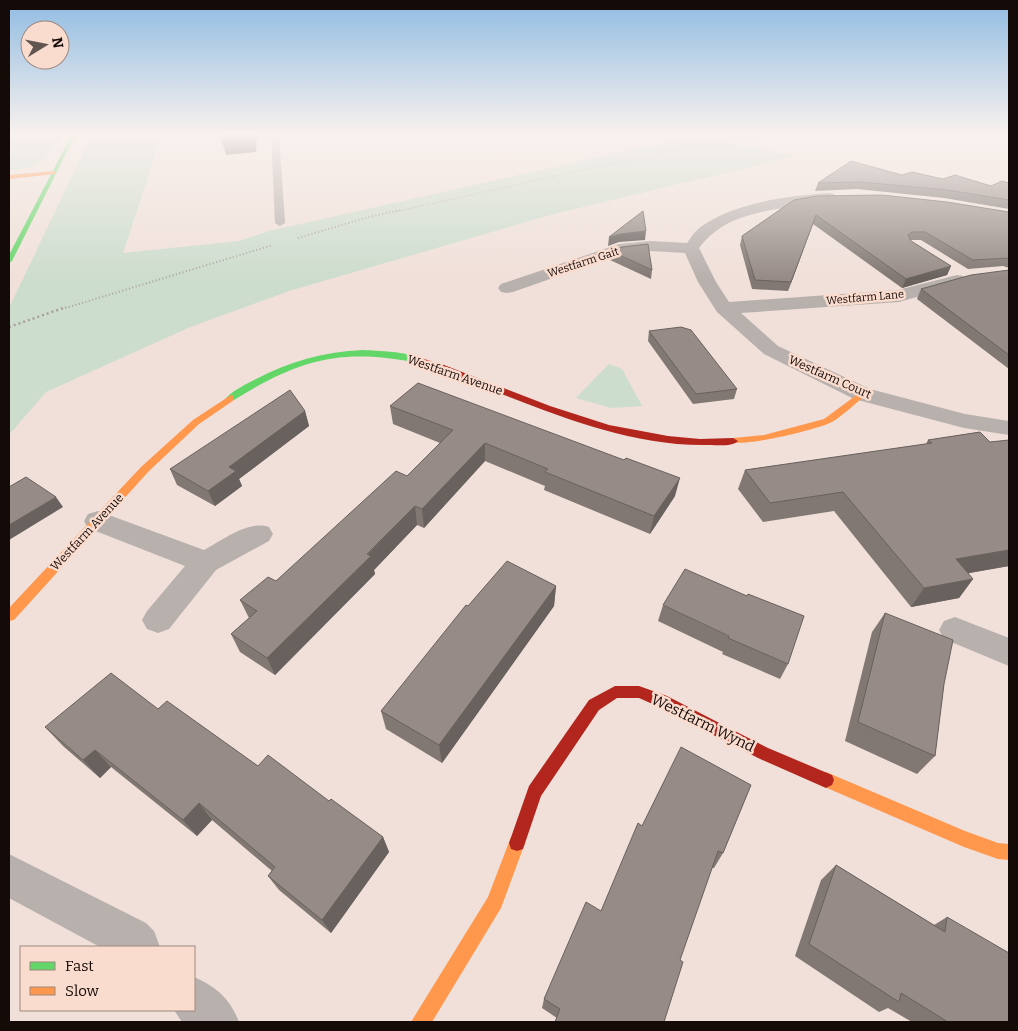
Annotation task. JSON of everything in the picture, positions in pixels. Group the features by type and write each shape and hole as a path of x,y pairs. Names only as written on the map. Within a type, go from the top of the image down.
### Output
{"street":[{"path":"9,261 49,182"},
{"path":"691,248 708,229 751,210 808,199 847,196"},
{"name":"Westfarm Gait","path":"507,288 619,249 650,246 691,248"},
{"name":"Westfarm Court","path":"691,248 707,282 724,308 771,350 862,394 964,421 1009,428"},
{"name":"Westfarm Lane","path":"724,308 899,296 970,277 944,264"},
{"name":"Westfarm Avenue","path":"9,616 145,469 196,422 270,374 301,361 331,354 390,354 418,360 581,420 642,437 704,443 764,438 827,421 862,394"},
{"path":"98,521 206,562"},
{"path":"158,620 206,562 259,534"},
{"path":"954,630 1009,652"},
{"name":"Westfarm Wynd","path":"421,1022 495,902 535,792 594,705 615,692 639,692 763,753 964,839 998,851 1009,852"},
{"path":"9,875 130,939 137,946"},
{"path":"195,1002 215,1022"}],"lane":[{"path":"277,182 280,223"}],"path":[{"path":"294,239 368,216 524,182"},
{"path":"9,327 61,308 275,244"}],"green space":[{"path":"69,182 146,182 123,253 239,241 269,231 487,182 687,182 550,215 289,291 188,328 46,392 9,435 9,308"},
{"path":"609,364 622,369 642,406 611,408 576,398"}],"building":[{"path":"819,182 855,182 818,183"},
{"path":"861,182 978,182 991,186 1000,182 1006,182 1009,183 1009,200 948,190"},
{"path":"882,195 947,202 1009,212 1009,258 973,260 925,232 912,232 908,235 911,241 951,266 906,279 816,215 791,282 755,280 742,236 794,200 817,196"},
{"path":"643,211 646,231 609,237"},
{"path":"648,244 652,270 611,251 622,247"},
{"path":"1009,270 1009,355 921,289 971,275"},
{"path":"681,327 691,330 737,389 696,394 649,331"},
{"path":"418,383 624,460 626,458 680,478 654,516 545,472 548,469 485,443 422,509 415,506 367,554 371,556 267,658 231,634 257,611 240,600 268,577 276,581 396,471 407,476 453,430 390,406"},
{"path":"290,390 305,411 229,467 236,471 208,491 170,469"},
{"path":"980,432 990,442 1009,440 1009,550 956,559 973,579 924,588 843,492 770,503 745,470 932,443 928,440"},
{"path":"26,477 56,497 9,525 9,487"},
{"path":"507,561 556,586 439,745 381,711 466,605 468,606"},
{"path":"685,569 747,596 748,594 804,616 788,664 728,638 729,636 663,605"},
{"path":"885,613 953,640 944,684 935,756 858,722"},
{"path":"111,673 158,709 167,701 258,766 268,755 329,801 331,799 383,837 322,920 268,876 275,867 199,803 183,820 95,750 83,760 45,727"},
{"path":"681,747 751,785 723,853 718,851 680,960 683,962 664,1022 555,1022 560,1009 544,999 586,902 601,911 638,823 642,826"},
{"path":"836,865 945,932 947,917 1009,953 1009,1022 948,1022 901,993 899,1002 809,944"}],"traffic: fast":[{"path":"9,261 49,182"},
{"path":"231,398 275,373 318,357 363,353 388,354 414,359"}],"traffic: slow":[{"path":"733,441 764,438 827,421 862,394"},
{"path":"9,616 145,469 196,422 231,398"},
{"path":"826,780 964,839 998,851 1009,852"},
{"path":"421,1022 495,902 517,843"}],"traffic: jam":[{"path":"414,359 441,367 576,418 637,435 668,440 700,442 733,441"},
{"path":"517,843 535,792 594,705 615,692 639,692 662,701 763,753 826,780"}]}
